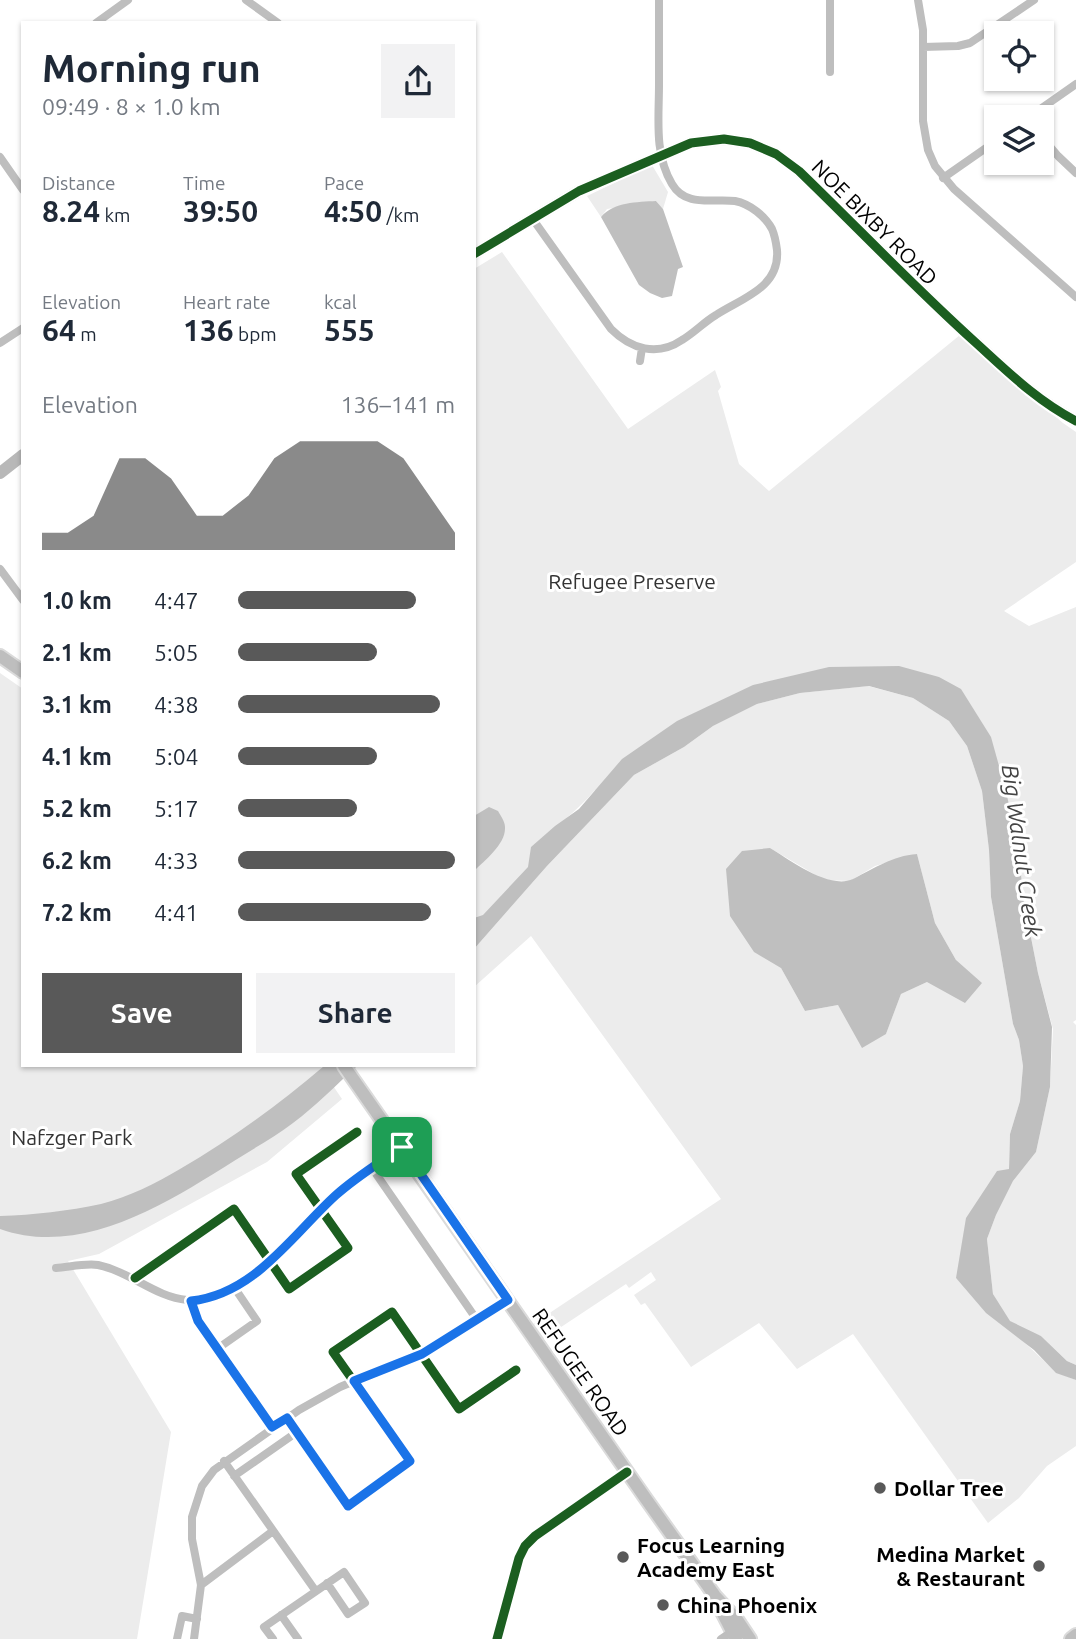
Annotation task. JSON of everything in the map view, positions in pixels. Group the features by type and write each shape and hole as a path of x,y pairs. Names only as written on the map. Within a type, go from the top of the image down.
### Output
{"main road":[{"path":"0,656 21,671"},
{"name":"REFUGEE ROAD","path":"345,1067 715,1596 732,1634 750,1639"},
{"path":"1071,1639 1076,1635"}],"street":[{"path":"99,21 128,0"},
{"path":"246,0 275,21"},
{"path":"532,218 611,328 625,341 642,348 653,350 676,344 715,315 749,298 765,284 775,269 776,238 762,216 733,201 695,200 682,195 672,184 661,155 659,0"},
{"path":"830,0 830,72"},
{"path":"918,0 923,47 925,136 931,158 943,178 1076,297"},
{"path":"923,47 970,43 1034,0"},
{"path":"1046,105 1076,84"},
{"name":"NOE BIXBY ROAD","path":"476,253 579,191 661,155 691,143 724,139 750,143 776,154 799,171 940,311 1020,383 1050,406 1076,421"},
{"path":"943,178 984,149"},
{"path":"1054,153 1076,173"},
{"path":"0,157 21,187"},
{"path":"0,344 21,329"},
{"path":"640,361 642,348"},
{"path":"0,473 21,457"},
{"path":"0,569 21,597"},
{"path":"135,1279 234,1209 289,1289 348,1248 296,1174 357,1132"},
{"path":"56,1268 97,1265 135,1279 169,1298 191,1301 211,1297 234,1287 271,1262 321,1209 402,1147"},
{"path":"372,1168 477,1320"},
{"path":"217,1349 257,1321 234,1287"},
{"path":"194,1639 201,1585 191,1528 193,1506 202,1486 224,1461 272,1427 340,1387 422,1354 508,1300"},
{"path":"191,1301 198,1321 272,1427"},
{"path":"287,1418 348,1506 410,1461 333,1352 392,1312 459,1409 516,1370"},
{"path":"234,1476 297,1432"},
{"path":"224,1461 315,1590"},
{"path":"497,1639 519,1558 525,1546 535,1536 627,1472"},
{"path":"201,1585 273,1531"},
{"path":"273,1639 264,1627 315,1590 344,1572 365,1603 348,1614 327,1583"},
{"path":"281,1615 298,1639"},
{"path":"177,1639 182,1616 197,1619"}],"green space":[{"path":"652,165 668,192 663,209 656,201 607,209 601,217 587,196"},
{"name":"Refugee Preserve","path":"502,252 628,429 715,370 721,387 718,391 739,464 769,491 960,335 1076,432 1076,562 1004,611 1029,626 1076,607 1076,1020 1073,1022 1076,1025 1076,1365 1067,1361 1041,1336 1008,1324 993,1294 987,1239 1013,1181 1036,1152 1050,1087 1053,1029 1038,973 1024,902 1018,847 939,677 767,684 594,791 532,847 539,859 476,925 476,268"},
{"name":"Nafzger Park","path":"0,673 21,688 21,1067 322,1067 342,1099 267,1162 99,1254 68,1261 171,1432 137,1639 0,1639"},
{"path":"868,686 913,698 949,721 967,746 982,791 991,897 1023,1066 1020,1101 1010,1134 1009,1169 956,1278 1056,1372 1076,1380 1076,1446 1047,1466 1019,1498 988,1523 853,1334 797,1369 759,1323 691,1367 645,1303 641,1305 634,1295 656,1280 651,1272 629,1288 626,1284 543,1339 533,1324 721,1199 531,936 476,985 476,947 547,866 634,775 684,747 713,726 757,704 800,693","holes":["770,848 824,880 850,881 875,866 917,854 935,923 956,960 927,982 901,994 886,1034 838,1005 805,1011 781,968"]}],"shaded area":[{"path":"656,201 663,209 683,267 678,269 672,296 662,298 639,285 601,217 612,208"},
{"path":"899,666 939,677 961,689 991,737 1018,847 1024,902 1052,1027 1050,1087 1036,1152 1013,1181 987,1239 993,1294 1010,1321 1041,1336 1067,1361 1076,1365 1076,1380 1056,1373 1034,1350 986,1313 956,1278 966,1218 997,1171 1009,1169 1010,1134 1020,1101 1023,1066 991,897 982,791 967,746 949,721 913,698 869,686 800,693 757,704 713,726 684,747 634,775 547,866 476,947 476,917 483,915 528,867 531,847 579,809 622,759 677,721 753,685 829,667"},
{"path":"489,807 498,811 505,825 502,840 476,869 476,815"},
{"path":"770,848 821,877 843,881 853,879 892,860 917,854 935,923 956,960 982,983 965,1003 927,982 901,994 886,1034 862,1048 838,1005 805,1011 781,968 754,952 730,916 726,869 742,851"},
{"path":"323,1067 356,1067 310,1110 286,1128 152,1209 123,1222 62,1237 31,1236 0,1229 0,1216 76,1209 122,1198 199,1158 272,1108"}],"cycle path":[{"path":"476,253 579,191 691,143 724,139 750,143 776,154 799,171 999,364 1035,395 1076,421"},
{"path":"135,1278 234,1209 289,1289 348,1248 296,1174 357,1132"},
{"path":"287,1418 348,1506 410,1461 333,1352 392,1312 459,1409 516,1370"},
{"path":"497,1639 519,1558 525,1546 535,1536 627,1472"}],"place":[{"name":"Dollar Tree","path":"880,1488"},
{"name":"Focus Learning Academy East","path":"623,1557"},
{"name":"Medina Market & Restaurant","path":"1039,1566"},
{"name":"China Phoenix","path":"663,1605"}],"route":[{"path":"402,1147 508,1300 422,1354 354,1381 410,1461 348,1506 287,1418 272,1427 198,1321 191,1301 220,1294 271,1262 340,1192 402,1147"}],"water label":[{"name":"Big Walnut Creek","path":"1022,851"}]}
